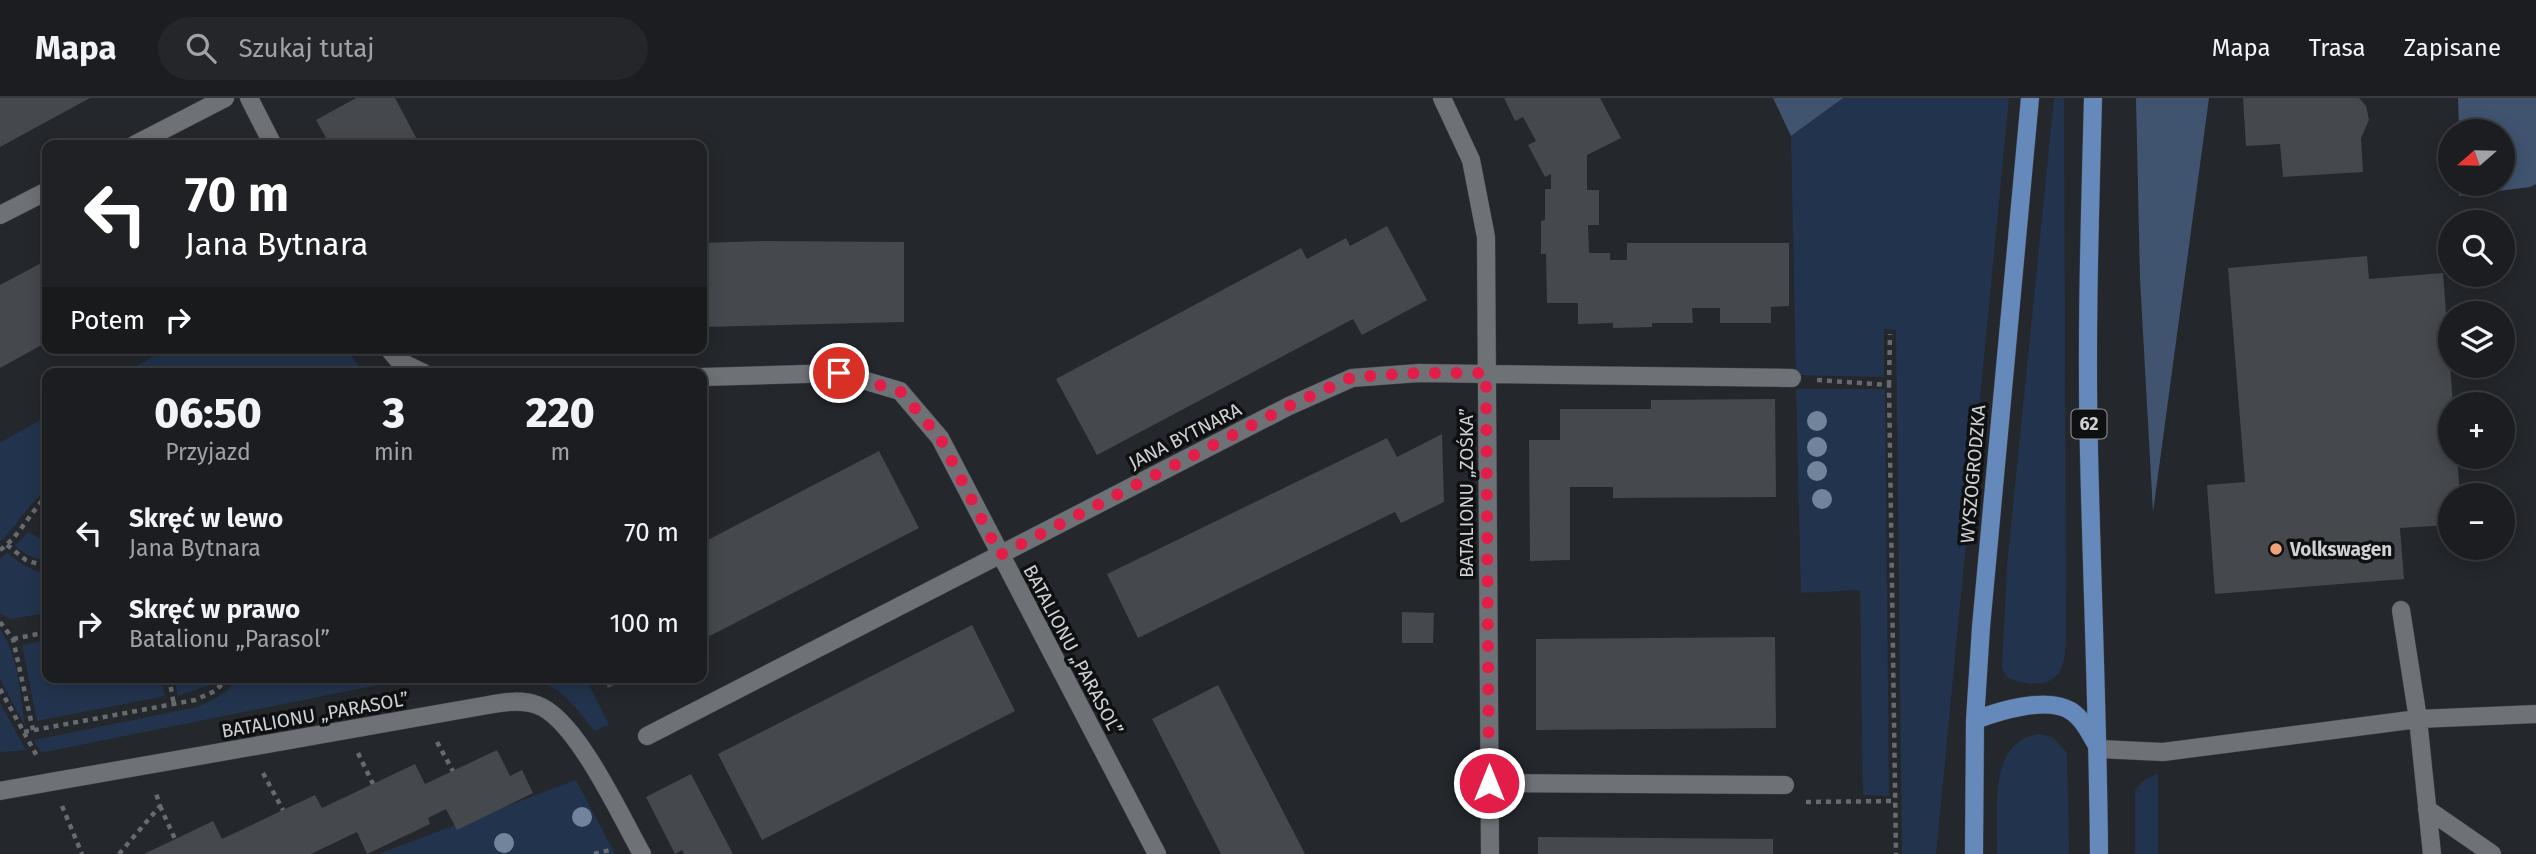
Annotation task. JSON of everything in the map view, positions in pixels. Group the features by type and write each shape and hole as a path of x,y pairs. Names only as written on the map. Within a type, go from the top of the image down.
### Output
{"main road":[{"name":"WYSZOGRODZKA","path":"1974,854 1975,720 1985,572 2030,98"},
{"name":"62","path":"2093,98 2088,302 2089,437 2099,749 2099,854"},
{"path":"1975,720 1997,712 2054,705 2069,710 2080,718 2099,749"}],"street":[{"path":"144,140 225,98"},
{"path":"249,98 271,140"},
{"name":"BATALIONU „ZOŚKA”","path":"1442,98 1471,160 1486,237 1490,854"},
{"path":"0,215 42,194"},
{"path":"394,354 400,361 414,368"},
{"name":"BATALIONU „PARASOL”","path":"707,377 839,373 900,391 940,438 1157,854"},
{"name":"JANA BYTNARA","path":"647,736 1289,406 1352,377 1486,373 1792,379"},
{"path":"2401,610 2418,719 2431,854"},
{"name":"BATALIONU „PARASOL”","path":"0,792 502,703 537,705 552,713 568,729 642,854"},
{"path":"2099,749 2163,752 2418,719 2536,714"},
{"path":"1489,783 1784,785"},
{"path":"2427,809 2492,854"}],"path":[{"path":"1890,334 1896,854"},
{"path":"1792,379 1889,385"},
{"path":"0,550 22,528 33,509 42,501"},
{"path":"7,545 26,560 42,565"},
{"path":"0,622 13,639 33,730"},
{"path":"13,639 42,633"},
{"path":"170,683 174,705"},
{"path":"24,732 195,701 215,691 223,683"},
{"path":"0,689 52,782 82,854"},
{"path":"249,748 283,810"},
{"path":"146,766 175,839"},
{"path":"1784,785 1798,802 1896,801"},
{"path":"119,854 160,806"}],"shaded area":[{"path":"1773,98 1843,98 1791,136"},
{"path":"1843,98 2009,98 1936,854 1902,854 1896,330 1884,329 1884,377 1796,375 1791,136"},
{"path":"2054,98 2064,98 2066,641 2063,663 2057,675 2044,683 2036,684 2020,682 2006,676 2002,668 2007,567"},
{"path":"2136,98 2209,98 2153,512 2140,279"},
{"path":"2458,98 2536,98 2536,184 2515,189 2515,119 2459,119"},
{"path":"157,354 350,354 361,368 133,368"},
{"path":"1796,389 1885,389 1889,796 1863,795 1860,590 1801,593"},
{"path":"42,419 42,494 0,542 0,443"},
{"path":"28,532 42,539 42,560 27,555 15,546"},
{"path":"7,553 31,569 42,572 42,614 10,619 0,613 0,558"},
{"path":"0,629 15,663 25,726 0,679"},
{"path":"42,641 42,683 162,683 165,696 37,721 22,645"},
{"path":"175,683 212,683 210,685 178,696"},
{"path":"234,683 378,685 50,751 41,752 34,740 197,707 225,692"},
{"path":"539,683 588,683 609,725 595,731 569,701 558,691"},
{"path":"0,703 26,750 0,752"},
{"path":"2040,734 2053,737 2067,753 2069,854 1997,854 1997,801 2003,765 2011,750 2023,739"},
{"path":"2158,773 2158,854 2135,854 2135,790 2144,780"},
{"path":"576,780 615,854 378,854"}],"building":[{"path":"0,98 90,98 0,147"},
{"path":"356,98 395,98 417,140 327,140 316,120"},
{"path":"1504,98 1600,98 1621,138 1587,155 1587,190 1599,190 1599,225 1588,225 1589,253 1610,253 1610,260 1627,260 1627,243 1789,243 1789,306 1771,307 1771,323 1720,323 1720,308 1692,308 1693,323 1652,323 1652,327 1613,328 1613,323 1578,324 1578,303 1547,303 1546,254 1541,254 1541,221 1545,220 1545,189 1551,189 1551,174 1545,177 1528,145 1536,141 1523,117 1515,121"},
{"path":"2243,98 2359,98 2366,106 2369,120 2361,138 2363,172 2283,177 2280,144 2246,146"},
{"path":"1387,226 1427,300 1362,335 1353,319 1097,455 1056,379 1301,248 1307,259 1346,238 1350,246"},
{"path":"904,242 904,322 707,327 707,243"},
{"path":"2367,256 2369,279 2438,273 2438,287 2444,287 2445,301 2438,301 2438,378 2451,378 2452,392 2438,392 2438,469 2458,469 2459,483 2438,483 2438,526 2400,528 2404,579 2215,594 2207,485 2245,482 2228,268"},
{"path":"42,263 42,345 0,368 0,285"},
{"path":"1775,399 1776,497 1613,498 1613,487 1570,487 1570,560 1530,561 1529,440 1560,440 1560,409 1651,409 1651,400"},
{"path":"1442,434 1444,502 1401,523 1395,512 1138,638 1107,574 1387,438 1397,457"},
{"path":"879,451 919,528 707,637 707,540"},
{"path":"1402,612 1434,613 1433,643 1402,643"},
{"path":"972,625 1015,711 762,840 718,754"},
{"path":"1775,637 1776,728 1536,730 1536,639"},
{"path":"605,683 618,683 608,688"},
{"path":"1218,685 1305,854 1221,854 1152,719"},
{"path":"497,750 510,776 522,770 533,793 457,830 446,809 428,818 430,824 367,854 357,832 311,854 144,854 213,821 222,839 315,795 322,808 415,764 425,784"},
{"path":"691,774 733,854 684,854 682,850 675,854 646,797"},
{"path":"1538,837 1773,839 1773,854 1538,854"}],"place":[{"name":"Volkswagen","path":"2276,549"}],"route":[{"path":"839,373 900,391 940,438 1000,555 1289,406 1352,377 1486,373 1489,783"}]}
